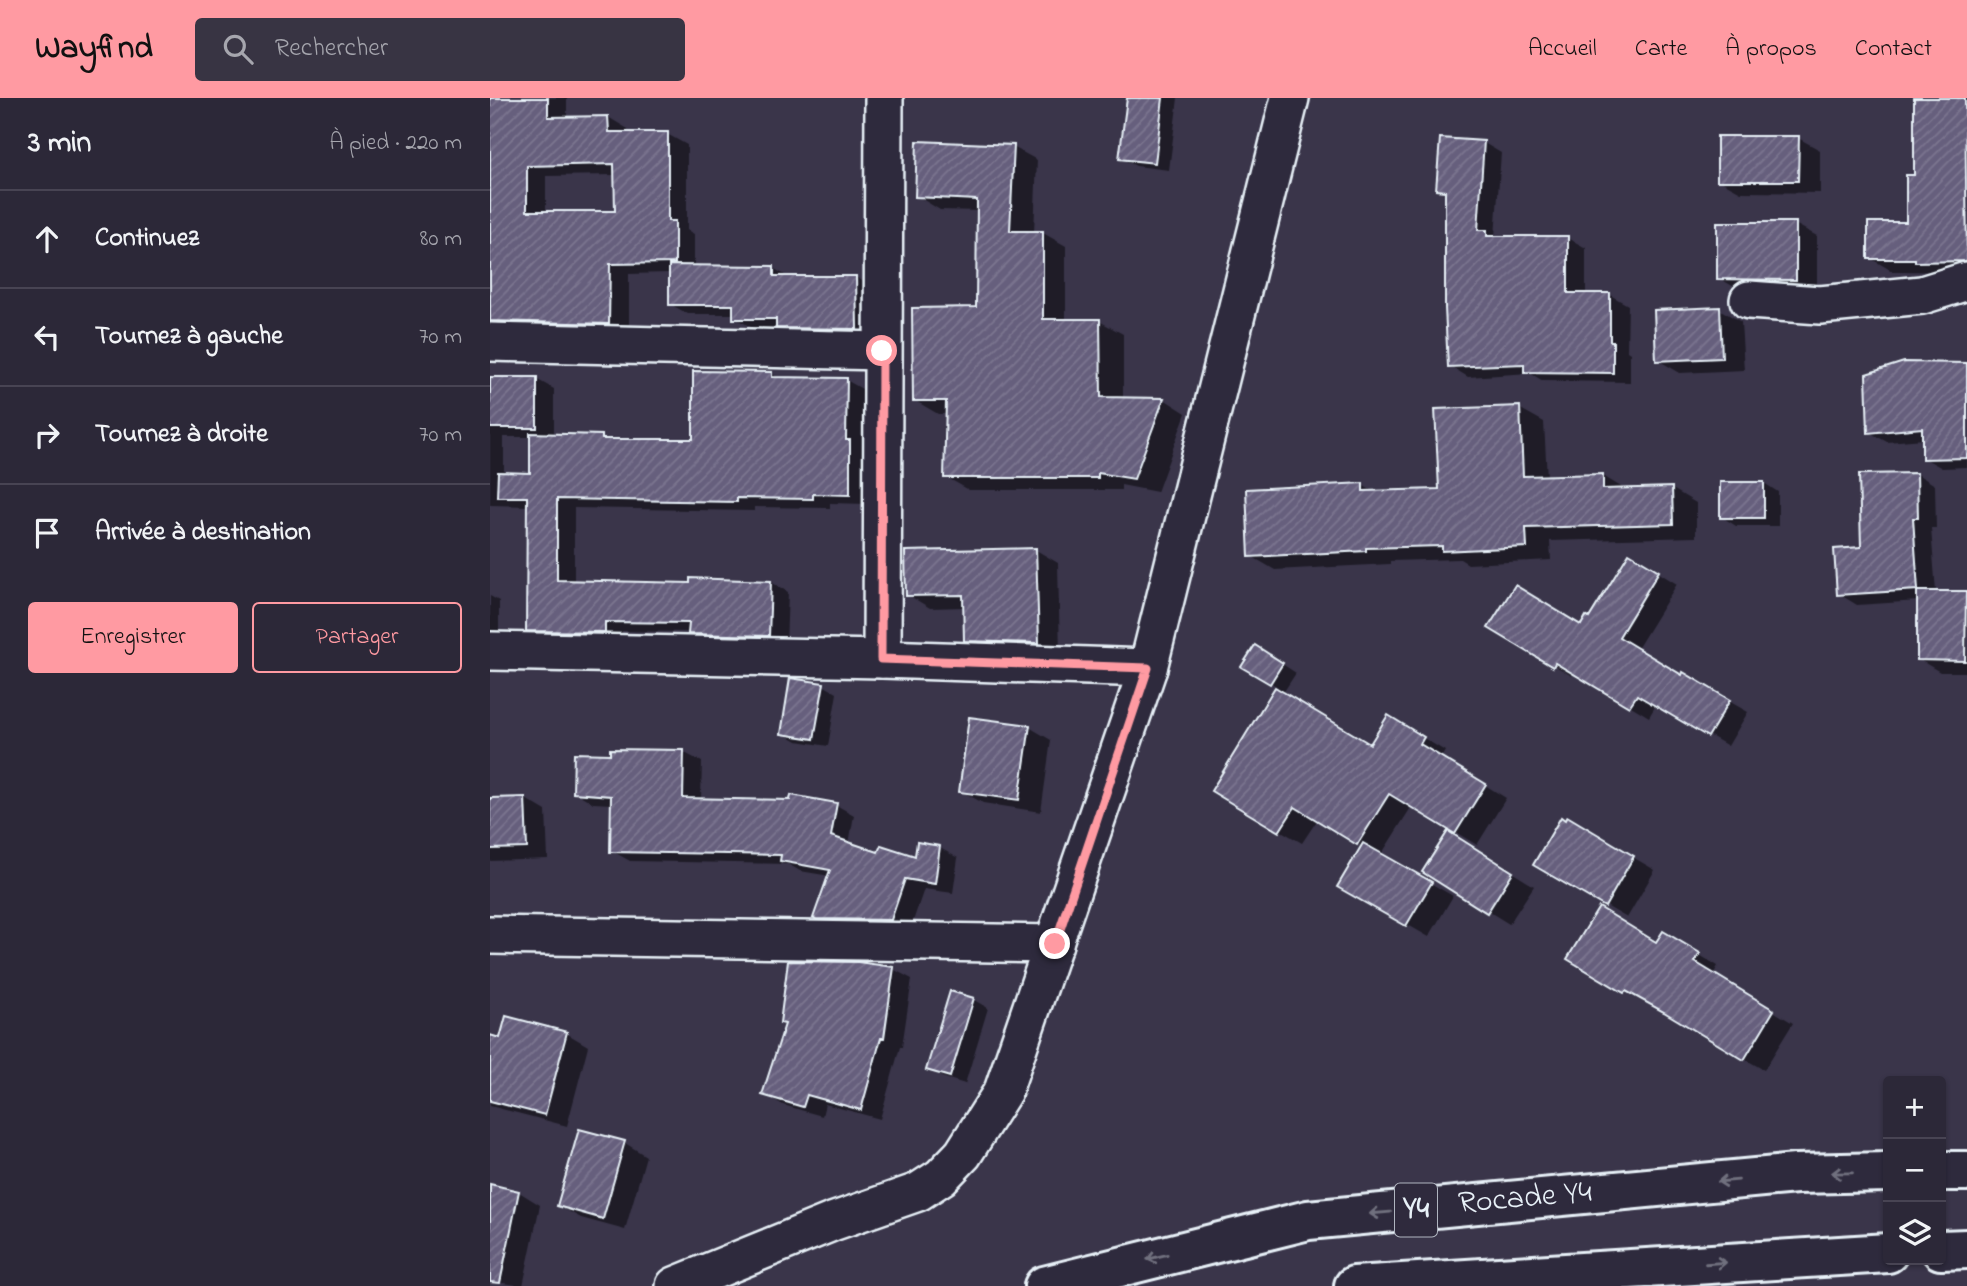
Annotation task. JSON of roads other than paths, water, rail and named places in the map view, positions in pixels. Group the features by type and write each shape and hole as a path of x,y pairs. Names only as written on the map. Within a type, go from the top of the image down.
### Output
{"highway":[{"path":"1946,1171 1967,1171"},
{"name":"Rocade Y4","path":"1044,1286 1308,1220 1796,1174 1883,1172"},
{"path":"1946,1250 1967,1249"},
{"name":"Y4","path":"1354,1286 1883,1253"}],"street":[{"path":"881,659 884,98"},
{"path":"675,1286 832,1222 918,1192 941,1177 962,1154 1003,1091 1148,668 1290,98"},
{"path":"1749,300 1820,306 1922,295 1967,281"},
{"path":"490,342 882,351"},
{"path":"490,651 881,659 1148,668"},
{"path":"490,935 1055,944"}]}
